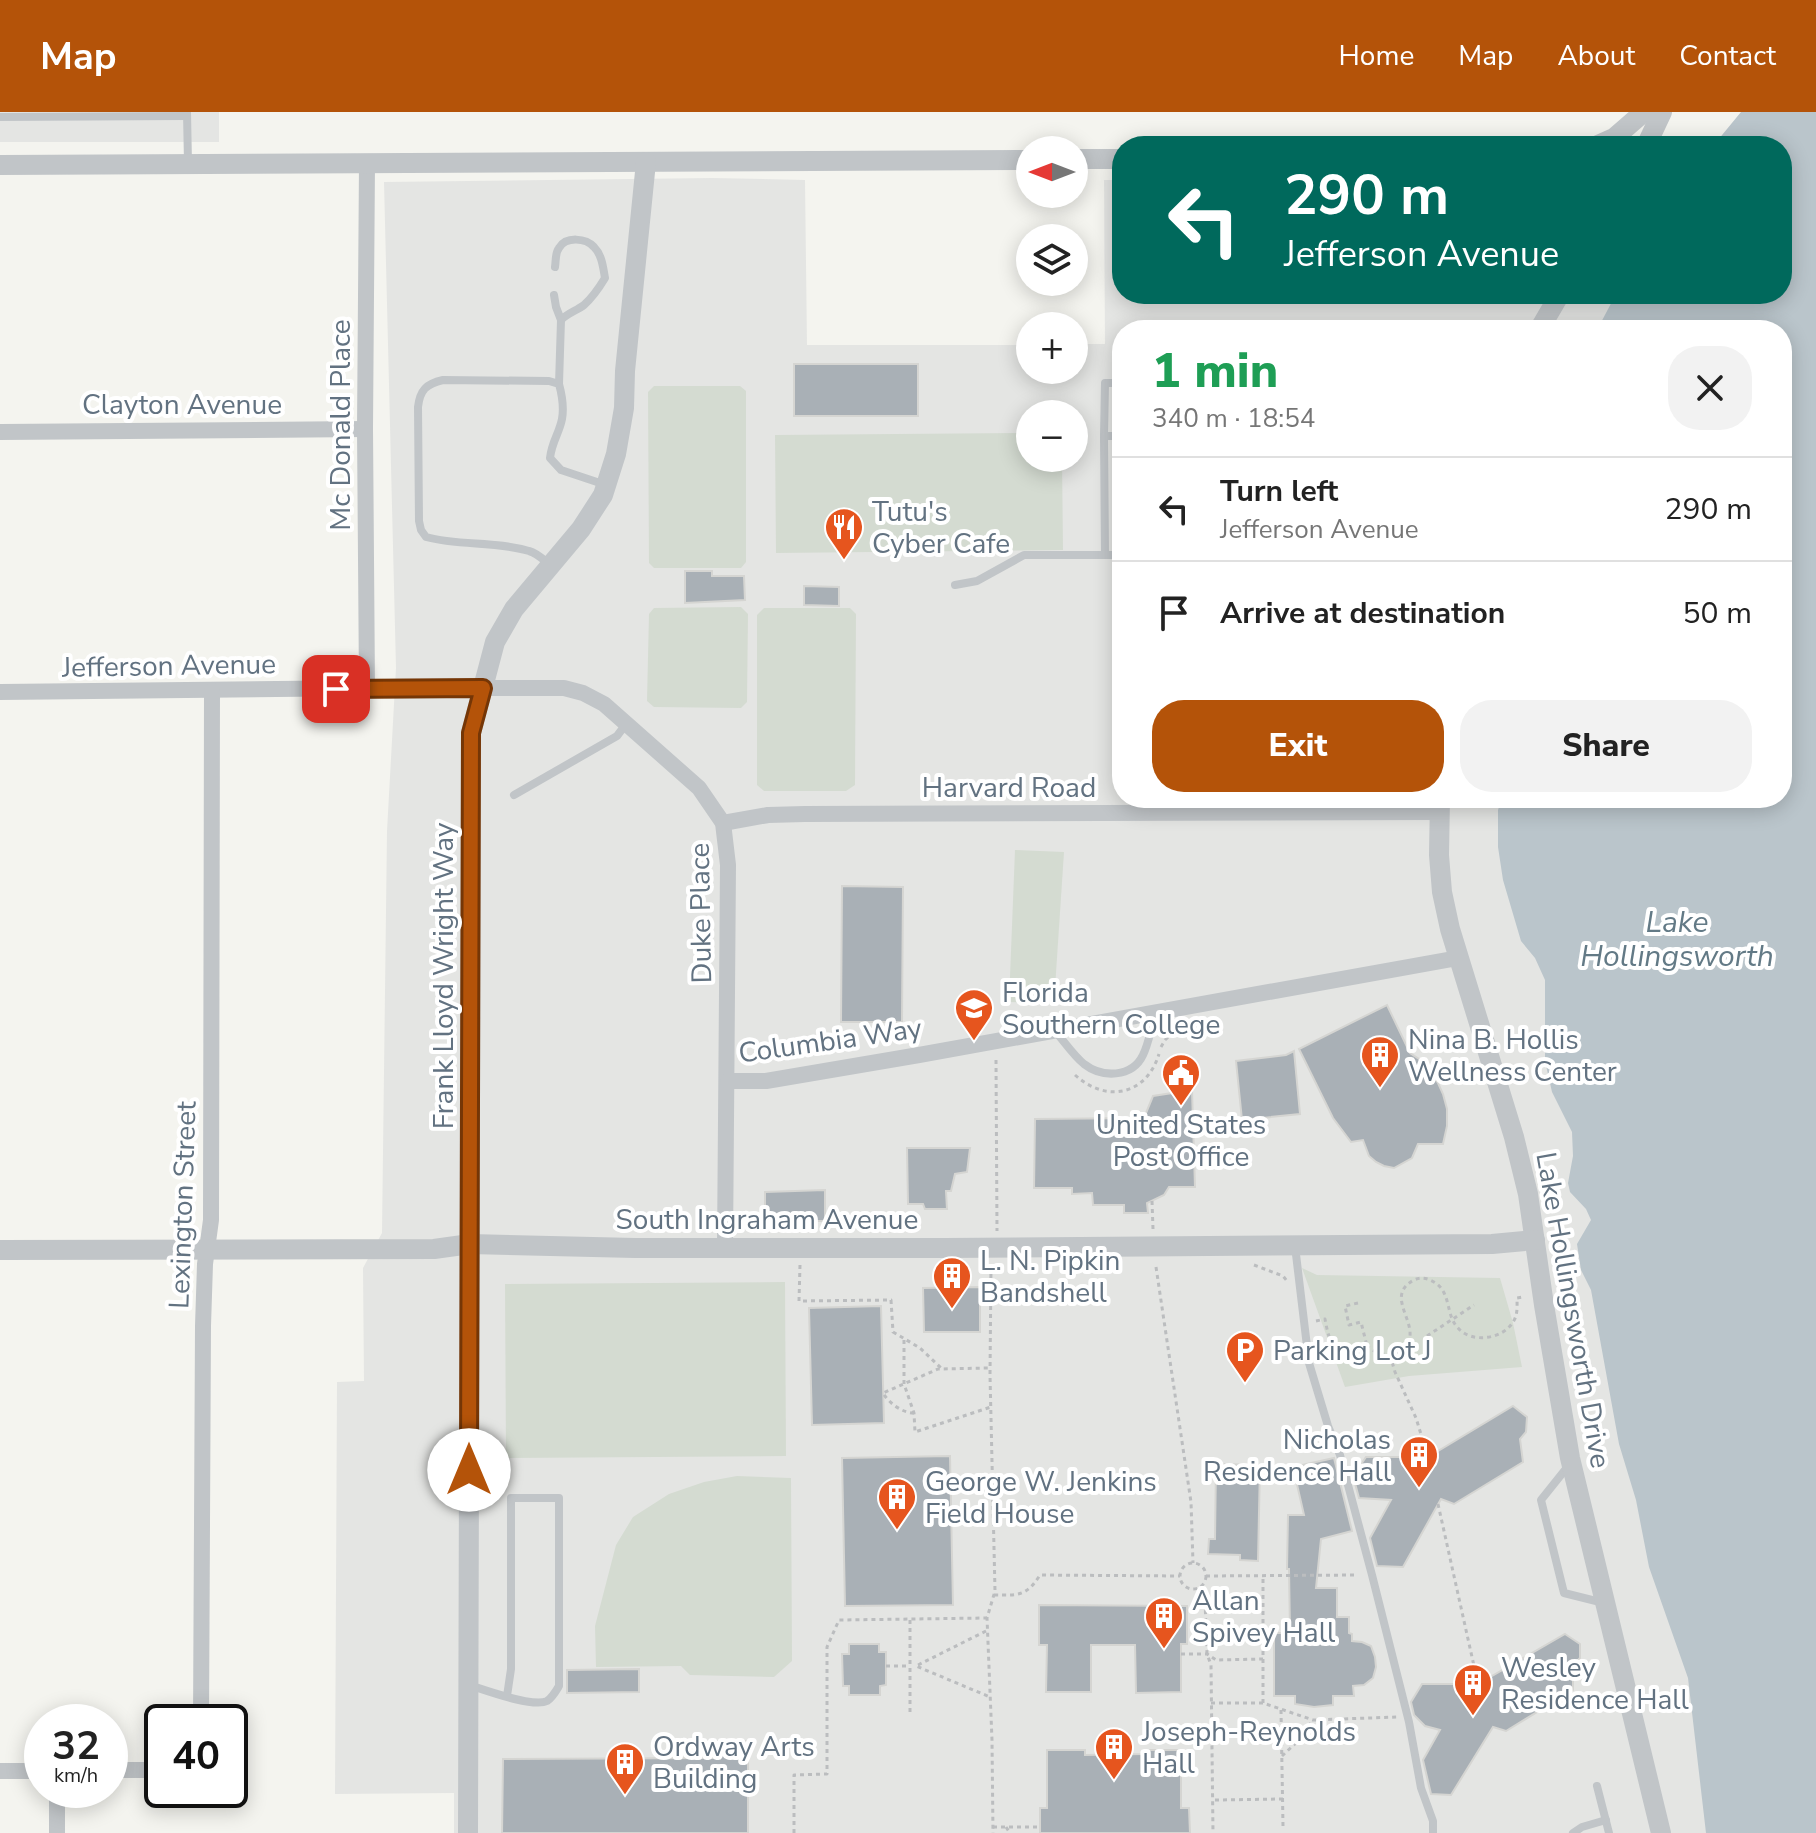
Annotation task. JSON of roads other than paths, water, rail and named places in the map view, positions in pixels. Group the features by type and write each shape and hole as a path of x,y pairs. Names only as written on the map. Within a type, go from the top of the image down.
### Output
{"street":[{"path":"1616,136 1644,112"},
{"path":"1651,136 1662,112"},
{"path":"1088,159 1112,159"},
{"path":"0,165 1016,160"},
{"name":"Frank Lloyd Wright Way","path":"468,1833 471,733 495,642 514,609 581,529 603,495 616,454 624,408 646,162"},
{"name":"Mc Donald Place","path":"367,163 367,688"},
{"name":"Clayton Avenue","path":"0,432 365,429"},
{"name":"Jefferson Avenue","path":"0,692 483,688"},
{"name":"Duke Place","path":"483,688 564,688 583,693 604,704 699,788 723,823 728,865 725,1248"},
{"name":"Lexington Street","path":"201,1704 203,1326 205,1264 211,1220 212,691"},
{"name":"Harvard Road","path":"723,823 768,815 1228,808"},
{"name":"Lake Hollingsworth Drive","path":"1440,808 1442,892 1458,958 1514,1137 1528,1194 1554,1373 1571,1462 1661,1833"},
{"name":"Columbia Way","path":"728,1081 766,1081 1458,958"},
{"name":"South Ingraham Avenue","path":"0,1250 434,1249 470,1244 725,1248 1492,1244 1535,1240"},
{"path":"0,1771 24,1771"},
{"path":"57,1808 57,1833"}],"lane":[{"path":"0,117 187,114 188,163"},
{"path":"555,267 558,249 564,242 585,241 593,245 599,254 605,278 596,293 561,320"},
{"path":"554,295 561,320 559,384 562,418 551,445 550,458 561,470 606,485"},
{"path":"551,565 531,551 426,537 419,521 418,407 425,388 443,380 549,381 559,384"},
{"path":"1105,555 1105,383 1112,383"},
{"path":"1104,436 1112,436"},
{"path":"955,585 977,581 1024,555 1112,555"},
{"path":"514,795 617,736 626,724"},
{"path":"1055,1031 1084,1063 1102,1073 1118,1074 1132,1069 1143,1056 1156,1012"},
{"path":"1295,1245 1309,1363 1340,1455 1372,1575 1408,1717 1421,1788 1433,1821 1433,1833"},
{"path":"1571,1462 1541,1500 1564,1593 1605,1603"},
{"path":"468,1685 507,1696 539,1704 550,1700 559,1686 559,1498 511,1498 511,1669 507,1696"},
{"path":"1597,1786 1609,1833"},
{"path":"1573,1833 1606,1820"}],"water":[{"name":"Lake Hollingsworth","path":"1741,112 1816,112 1816,1833 1706,1833 1688,1678 1649,1567 1636,1500 1619,1444 1591,1290 1581,1270 1577,1244 1591,1220 1586,1209 1570,1192 1568,1183 1573,1156 1572,1132 1552,1092 1545,1061 1545,980 1535,958 1521,941 1503,880 1498,847 1499,808 1792,808 1792,320 1602,320 1611,304 1792,304 1792,136 1721,136"}],"place":[{"name":"Tutu's Cyber Cafe","path":"844,561"},
{"name":"Florida Southern College","path":"974,1042"},
{"name":"Nina B. Hollis Wellness Center","path":"1380,1089"},
{"name":"United States Post Office","path":"1181,1107"},
{"name":"L. N. Pipkin Bandshell","path":"952,1310"},
{"name":"Parking Lot J","path":"1245,1384"},
{"name":"Nicholas Residence Hall","path":"1419,1489"},
{"name":"George W. Jenkins Field House","path":"897,1531"},
{"name":"Allan Spivey Hall","path":"1164,1650"},
{"name":"Wesley Residence Hall","path":"1473,1717"},
{"name":"Joseph-Reynolds Hall","path":"1114,1781"},
{"name":"Ordway Arts Building","path":"625,1796"}]}
